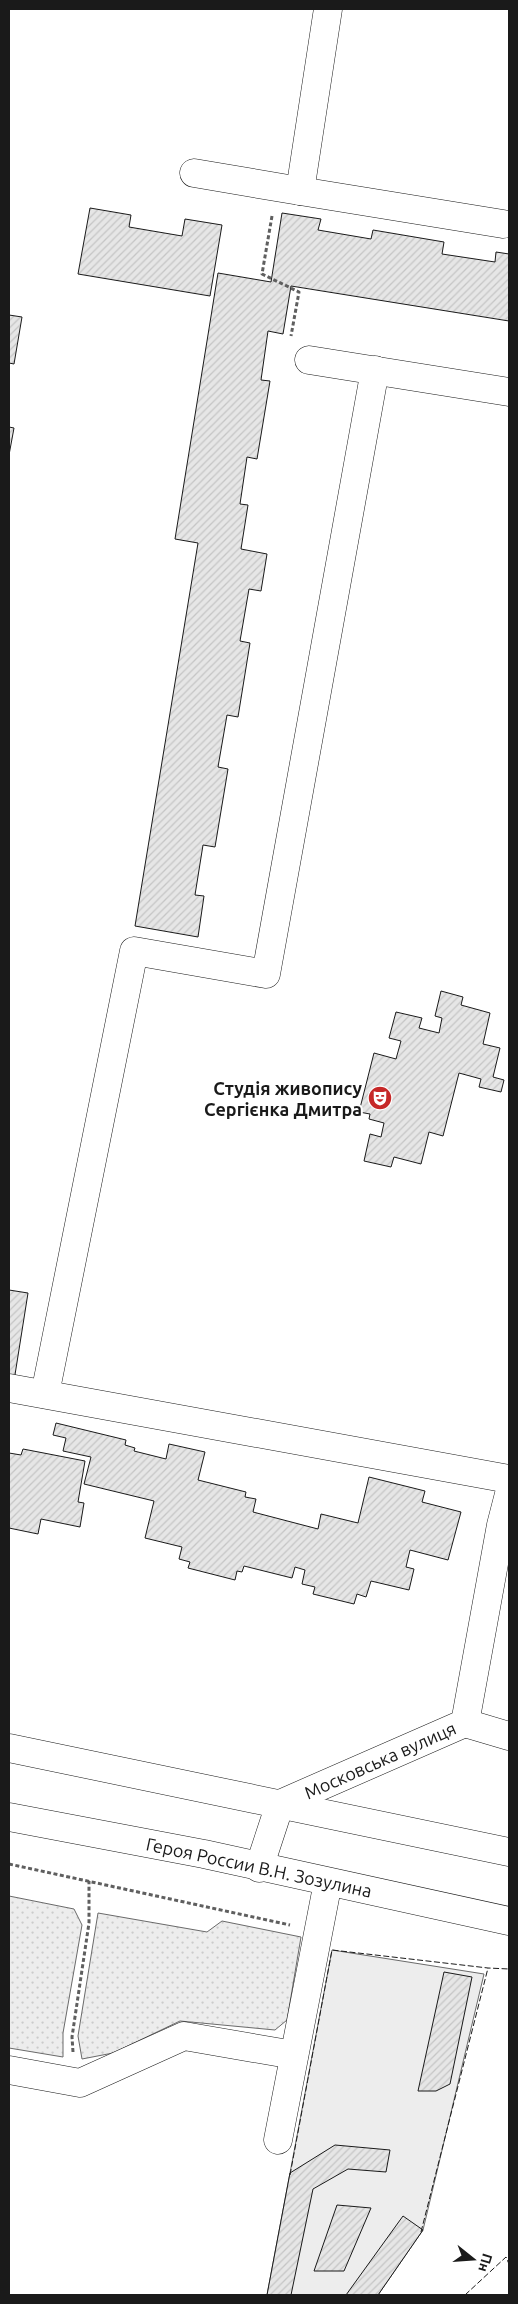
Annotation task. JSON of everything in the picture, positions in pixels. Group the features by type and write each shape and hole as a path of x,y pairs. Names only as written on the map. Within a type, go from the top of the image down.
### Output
{"main road":[{"path":"288,188 328,9"},
{"path":"194,173 503,224"},
{"path":"309,360 509,392"},
{"path":"45,1394 134,951 266,974 375,370"},
{"path":"9,1388 509,1479"},
{"name":"Московська вулиця","path":"280,1804 465,1723 505,1526 509,1494"},
{"path":"465,1723 509,1736"},
{"path":"9,1748 509,1852"},
{"path":"259,1868 280,1804"},
{"name":"Героя России В.Н. Зозулина","path":"9,1817 204,1854 259,1868 509,1921"},
{"path":"278,2140 328,1882"},
{"path":"9,2070 80,2083 184,2036 294,2055"}],"path":[{"path":"288,188 262,274 299,292 287,356 309,360"},
{"path":"9,1864 317,1931"},
{"path":"72,2036 89,1923 89,1881"}],"shaded area":[{"path":"9,1896 74,1909 82,1925 63,2033 63,2057 9,2048"},
{"path":"98,1913 207,1932 222,1921 301,1937 287,2020 275,2030 180,2021 113,2053 82,2059 78,2036"},
{"path":"332,1950 484,1974 423,2230 378,2295 267,2295"}],"building":[{"path":"90,208 131,215 129,227 182,236 185,219 222,225 210,296 78,274"},
{"path":"282,213 321,219 318,230 371,239 373,230 444,242 442,254 495,262 496,252 509,254 509,321 291,286 283,334 268,331 261,380 270,381 257,459 247,457 240,504 248,505 241,549 267,554 261,591 249,589 240,641 250,643 238,717 227,715 218,767 228,769 215,847 203,845 195,895 204,896 198,937 135,926 198,543 175,539 218,273 271,282"},
{"path":"9,315 22,317 14,364 9,363"},
{"path":"9,427 14,428 9,455"},
{"path":"441,991 463,997 461,1005 490,1013 483,1044 500,1048 493,1077 504,1080 501,1092 479,1087 481,1079 459,1073 443,1136 429,1132 421,1164 394,1157 391,1167 364,1161 370,1134 381,1137 384,1123 369,1119 370,1114 359,1112 374,1053 396,1059 401,1041 389,1038 396,1012 422,1018 419,1028 439,1033 442,1018 435,1016"},
{"path":"9,1290 28,1293 14,1381 9,1380"},
{"path":"56,1423 126,1440 125,1445 135,1448 134,1451 166,1459 169,1444 205,1452 198,1480 246,1492 245,1497 256,1499 253,1512 318,1529 321,1514 358,1523 369,1477 425,1491 422,1502 461,1512 448,1560 410,1550 406,1567 414,1569 409,1590 371,1581 366,1597 357,1594 354,1604 313,1594 315,1587 302,1584 305,1570 295,1567 292,1578 244,1566 242,1572 237,1571 235,1580 188,1568 190,1562 179,1559 182,1547 145,1538 154,1501 84,1484 91,1457 63,1451 66,1438 53,1435"},
{"path":"23,1449 85,1461 78,1502 84,1503 80,1527 41,1519 38,1534 9,1528 9,1453 21,1455"},
{"path":"444,1972 472,1977 450,2084 436,2091 418,2091"},
{"path":"335,2145 390,2150 386,2172 348,2169 313,2189 291,2295 267,2295 290,2173"},
{"path":"337,2205 371,2208 344,2271 314,2271"},
{"path":"403,2216 423,2230 378,2295 346,2295"}],"fence":[{"path":"290,2175 332,1950 509,1969"},
{"path":"421,2232 488,1968"},
{"path":"465,2295 506,2257 509,2264"}],"place":[{"name":"Студія живопису Сергієнка Дмитра","path":"380,1098"}]}
